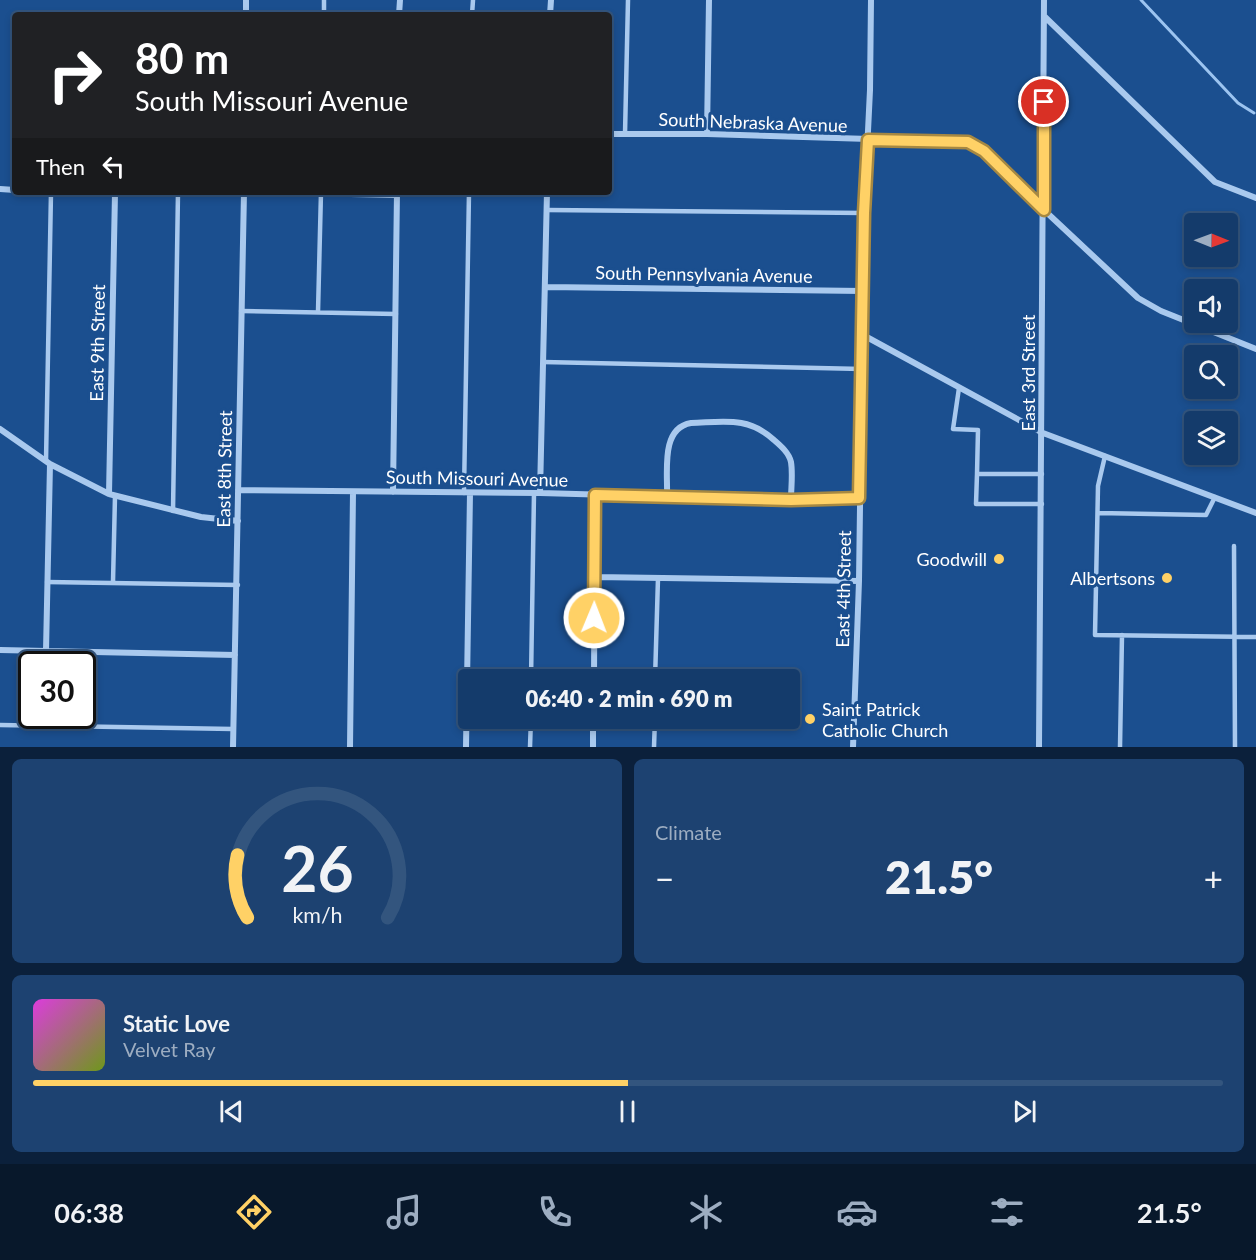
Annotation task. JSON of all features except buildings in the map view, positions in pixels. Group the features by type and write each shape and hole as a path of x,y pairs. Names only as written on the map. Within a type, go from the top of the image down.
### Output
{"street":[{"path":"707,134 709,0"},
{"name":"East 4th Street","path":"854,747 862,291 871,0"},
{"name":"East 3rd Street","path":"1039,747 1043,433 1044,0"},
{"path":"1044,16 1215,183 1256,198"},
{"name":"South Nebraska Avenue","path":"612,134 707,134 968,142 984,151 1138,298 1161,311 1256,349"},
{"name":"East 9th Street","path":"112,495 115,195"},
{"name":"East 8th Street","path":"233,747 244,195"},
{"path":"393,492 397,195"},
{"path":"537,493 546,287 547,195"},
{"name":"South Pennsylvania Avenue","path":"546,287 862,291"},
{"path":"863,335 1043,433 1256,513"},
{"path":"667,496 670,440 680,427 691,423 743,422 762,429 787,454 791,467 791,500"},
{"path":"0,429 48,463 112,495 201,517 238,521"},
{"path":"0,650 46,651 48,463"},
{"name":"South Missouri Avenue","path":"238,490 537,493 791,500 859,498"},
{"path":"351,747 353,492"},
{"path":"466,747 467,493"},
{"path":"594,669 595,495"},
{"path":"595,577 858,581"},
{"path":"96,652 236,655"},
{"path":"593,729 593,747"}],"lane":[{"path":"625,134 628,0"},
{"path":"48,463 51,195"},
{"path":"173,511 178,195"},
{"path":"318,312 321,195"},
{"path":"467,493 469,195"},
{"path":"547,210 864,213"},
{"path":"242,311 396,314"},
{"path":"543,362 862,369"},
{"path":"959,388 953,429 978,430 976,504 1042,504"},
{"path":"1105,456 1098,486 1095,635 1256,637"},
{"path":"977,474 1042,474"},
{"path":"531,669 537,493"},
{"path":"112,495 113,582"},
{"path":"1098,513 1206,515 1215,497"},
{"path":"1234,546 1235,747"},
{"path":"655,669 658,578"},
{"path":"47,582 238,585"},
{"path":"1120,747 1122,635"},
{"path":"0,725 233,729"},
{"path":"530,747 531,729"},
{"path":"654,747 655,729"}],"waterway":[{"path":"1141,0 1238,103 1254,113"}],"place":[{"name":"Goodwill","path":"999,559"},
{"name":"Albertsons","path":"1167,578"},
{"name":"Saint Patrick Catholic Church","path":"810,719"}],"route":[{"path":"594,618 595,495 791,500 859,498 862,291 868,140 958,141 976,145 1044,210 1044,102"}]}
